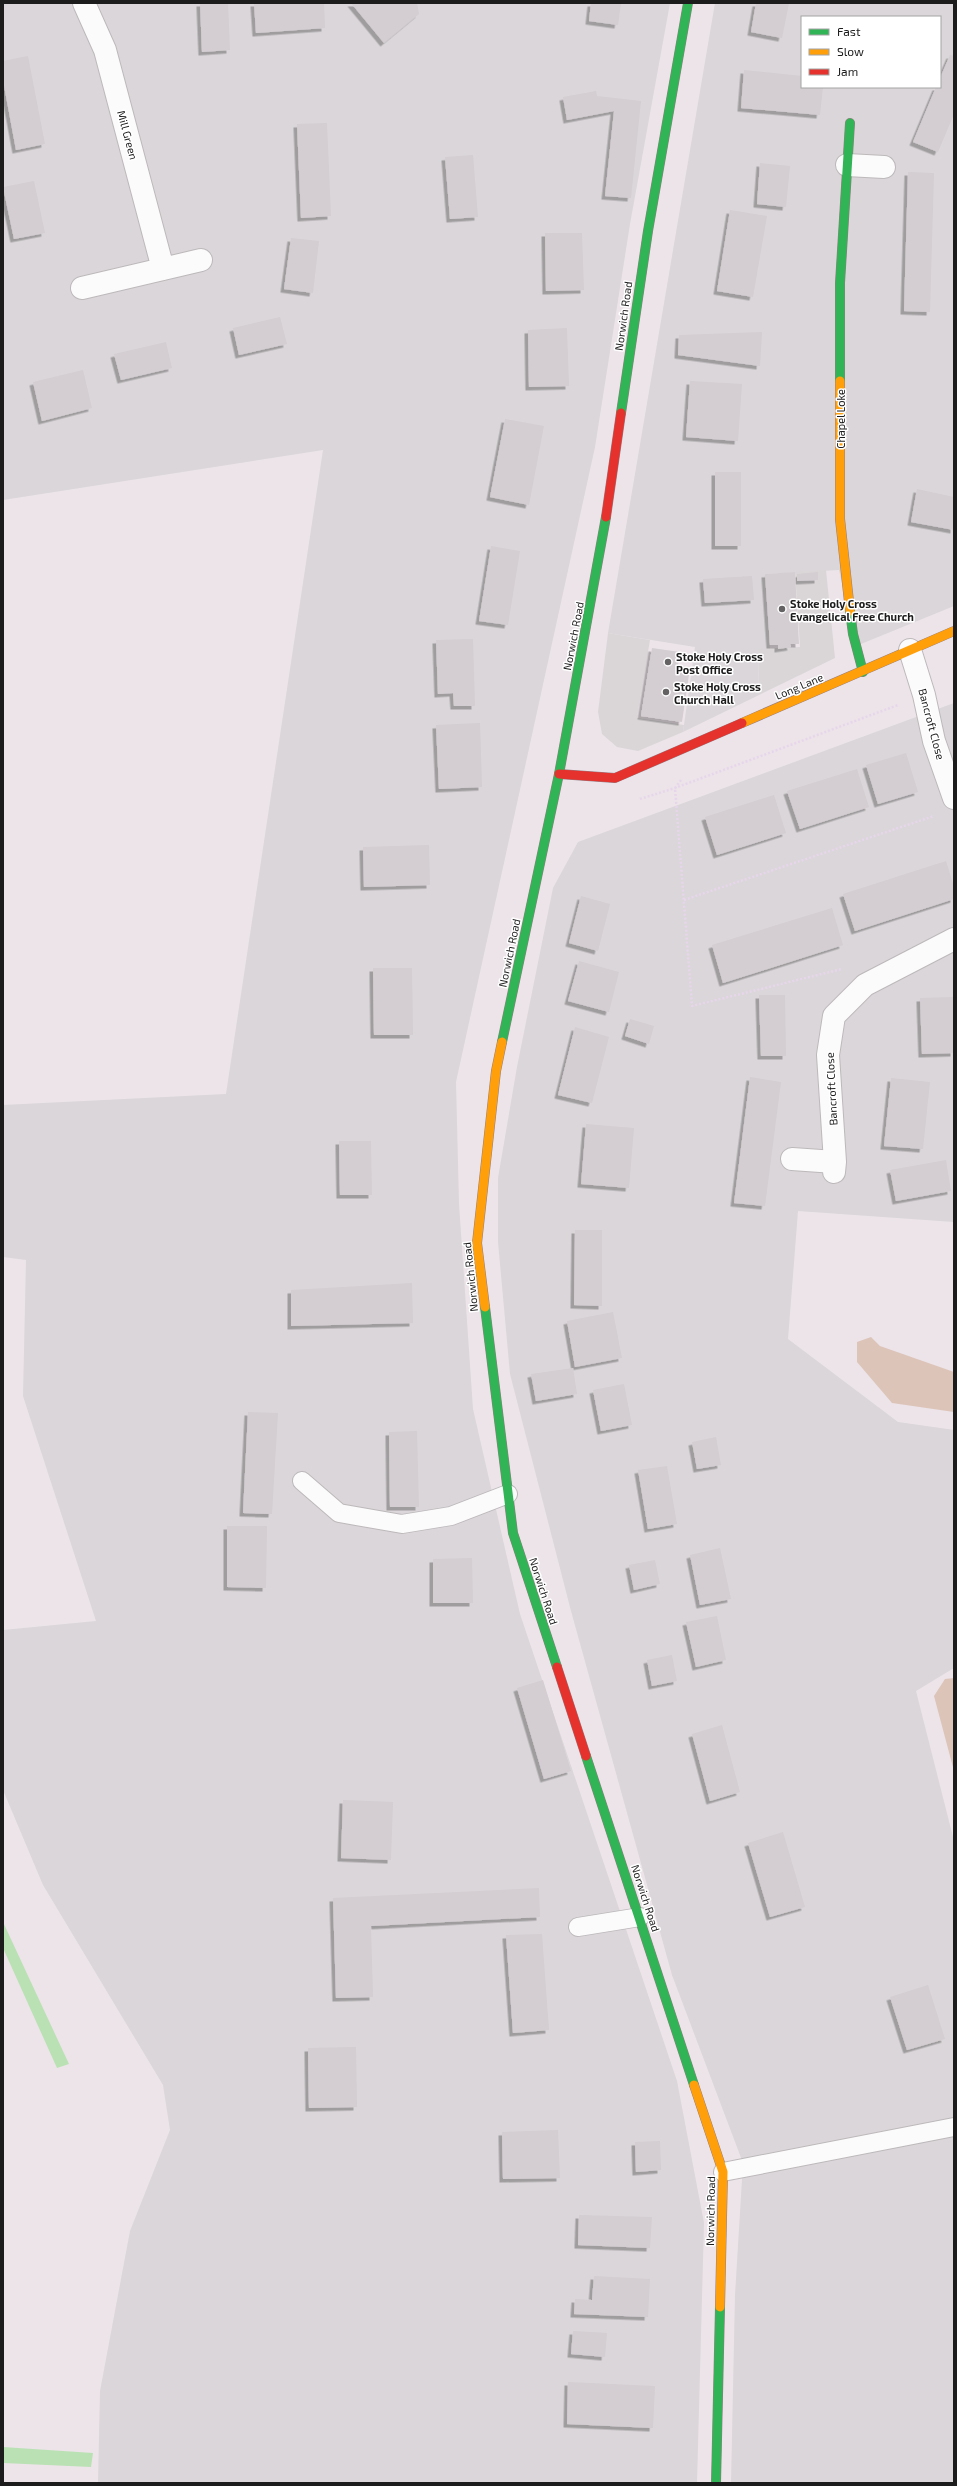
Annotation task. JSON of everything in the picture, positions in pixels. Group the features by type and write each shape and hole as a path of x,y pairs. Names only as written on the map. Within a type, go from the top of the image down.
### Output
{"street":[{"name":"Mill Green","path":"84,3 105,50 163,269"},
{"name":"Norwich Road","path":"688,3 648,231 603,538 559,774 496,1071 477,1243 512,1533 724,2172 716,2483"},
{"name":"Chapel Loke","path":"850,123 840,283 840,518 853,634 863,672"},
{"path":"847,165 884,168"},
{"path":"82,288 201,260"},
{"name":"Long Lane","path":"559,774 615,778 863,672 954,631"},
{"name":"Bancroft Close","path":"910,650 924,695 934,741 954,798"},
{"name":"Bancroft Close","path":"792,1158 834,1167 828,1055 834,1016 866,985 954,939"}],"lane":[{"path":"302,1481 339,1513 402,1524 451,1516 508,1494"},
{"path":"578,1927 640,1917"},
{"path":"724,2172 954,2127"}],"path":[{"path":"638,799 675,788 924,695"},
{"path":"675,788 692,1006 855,966 866,985"},
{"path":"684,900 939,815"}],"shaded area":[{"path":"3,3 670,3 630,224 595,447 456,1082 459,1204 473,1409 520,1614 677,2081 704,2223 697,2483 98,2483 100,2391 130,2231 170,2130 163,2085 43,1885 3,1790 3,1630 96,1621 23,1396 26,1260 3,1257 3,1105 226,1094 323,450 3,500"},
{"path":"715,3 954,3 954,606 856,646 839,570 766,574 770,649 758,650 759,695 683,732 695,647 608,633"},
{"path":"826,570 835,658 759,695 758,649 800,647 795,572"},
{"path":"608,633 650,640 637,718 684,725 683,732 638,751 617,747 602,734 598,712"},
{"path":"954,703 954,1222 798,1211 788,1339 898,1422 954,1430 954,1668 916,1691 954,1841 954,2483 731,2483 735,2295 743,2163 672,1975 571,1611 510,1374 498,1242 498,1178 517,1067 553,888 578,842"},
{"path":"871,1337 880,1346 954,1372 954,1412 892,1403 857,1362 857,1342"},
{"path":"954,1678 954,1771 934,1696 945,1679"},
{"path":"3,1922 69,2064 57,2068 3,1948"},
{"path":"3,2447 93,2453 91,2467 3,2463"}],"building":[{"path":"200,3 228,3 230,50 202,52"},
{"path":"254,3 324,3 325,28 256,33"},
{"path":"351,3 417,3 419,14 384,43"},
{"path":"591,3 621,3 618,25 589,21"},
{"path":"756,3 789,3 782,38 751,32"},
{"path":"950,55 954,56 954,114 938,152 913,142 936,88 941,88 941,76"},
{"path":"28,56 45,144 16,150 3,80 3,61"},
{"path":"744,70 801,76 801,88 823,88 820,115 741,108"},
{"path":"596,91 597,96 641,101 631,198 605,196 614,111 567,120 563,97"},
{"path":"327,123 331,216 301,218 297,124"},
{"path":"473,155 478,217 450,219 445,157"},
{"path":"760,163 790,166 786,207 757,204"},
{"path":"908,172 934,173 930,312 904,311"},
{"path":"34,181 45,233 14,239 3,187"},
{"path":"730,210 767,216 753,297 717,291"},
{"path":"545,233 582,233 584,290 546,291"},
{"path":"291,238 319,241 313,293 284,289"},
{"path":"280,317 287,344 239,355 233,328"},
{"path":"567,328 569,386 529,387 528,330"},
{"path":"762,332 760,366 678,355 679,335"},
{"path":"166,342 172,368 121,380 114,354"},
{"path":"83,370 92,408 42,421 33,382"},
{"path":"690,381 742,384 738,441 686,437"},
{"path":"505,419 544,426 529,505 490,497"},
{"path":"715,472 741,472 741,546 715,546"},
{"path":"917,489 954,497 954,530 911,522"},
{"path":"491,546 520,551 508,625 479,621"},
{"name":"Stoke Holy Cross Evangelical Free Church","path":"795,572 799,644 790,644 791,647 778,649 778,645 770,645 765,574"},
{"path":"818,572 818,580 797,581 797,574"},
{"path":"752,576 754,600 705,603 703,579"},
{"path":"473,639 475,706 454,706 453,693 438,694 436,640"},
{"name":"Stoke Holy Cross Church Hall","path":"652,648 680,652 678,666 690,668 682,722 641,716"},
{"path":"480,723 482,787 439,789 436,725"},
{"path":"906,753 918,792 878,804 866,765"},
{"path":"857,769 869,807 800,829 787,791"},
{"path":"774,795 786,833 717,855 705,817"},
{"path":"429,845 430,885 364,887 363,847"},
{"path":"946,861 954,887 954,899 855,931 843,894"},
{"path":"581,896 610,904 598,951 569,943"},
{"path":"832,908 843,945 723,983 712,945"},
{"path":"579,961 619,972 609,1012 568,1001"},
{"path":"373,968 412,968 413,1035 374,1035"},
{"path":"759,995 785,995 786,1056 761,1056"},
{"path":"954,997 954,1053 922,1054 920,998"},
{"path":"630,1019 654,1026 649,1044 625,1036"},
{"path":"575,1027 609,1037 592,1103 558,1095"},
{"path":"750,1077 781,1082 765,1206 734,1203"},
{"path":"891,1078 930,1082 923,1149 884,1146"},
{"path":"586,1124 634,1128 629,1188 581,1184"},
{"path":"339,1141 371,1141 372,1195 340,1195"},
{"path":"946,1160 951,1191 896,1201 890,1170"},
{"path":"575,1230 602,1230 602,1306 574,1305"},
{"path":"412,1283 413,1323 291,1326 291,1290"},
{"path":"613,1312 622,1358 575,1367 567,1321"},
{"path":"573,1368 577,1394 536,1401 531,1374"},
{"path":"624,1384 632,1425 601,1431 593,1390"},
{"path":"248,1412 278,1413 272,1514 243,1513"},
{"path":"417,1431 419,1507 390,1507 389,1432"},
{"path":"716,1437 721,1465 697,1469 692,1442"},
{"path":"667,1466 677,1524 648,1529 638,1470"},
{"path":"227,1526 267,1526 266,1588 227,1587"},
{"path":"720,1548 731,1599 700,1605 690,1555"},
{"path":"472,1558 473,1603 433,1603 433,1559"},
{"path":"655,1560 660,1584 634,1590 629,1565"},
{"path":"717,1616 726,1660 696,1667 686,1622"},
{"path":"672,1655 677,1681 652,1686 647,1660"},
{"path":"543,1680 571,1771 544,1779 517,1688"},
{"path":"722,1725 740,1792 710,1801 692,1734"},
{"path":"343,1800 393,1802 391,1860 341,1858"},
{"path":"783,1832 805,1907 770,1917 748,1843"},
{"path":"539,1888 540,1917 371,1926 373,1997 336,1998 333,1898"},
{"path":"542,1934 549,2030 513,2033 506,1935"},
{"path":"928,1985 945,2039 907,2050 890,1997"},
{"path":"356,2047 357,2107 309,2108 308,2048"},
{"path":"558,2130 560,2178 503,2179 502,2132"},
{"path":"660,2141 661,2170 636,2172 635,2142"},
{"path":"579,2215 652,2217 650,2248 578,2245"},
{"path":"594,2276 650,2279 648,2317 574,2314 575,2299 592,2300"},
{"path":"573,2331 607,2333 605,2357 571,2354"},
{"path":"568,2382 655,2386 653,2428 567,2424"}],"traffic: fast":[{"path":"621,413 648,231 688,3"},
{"path":"840,381 840,283 850,123"},
{"path":"502,1042 559,774 606,517"},
{"path":"850,611 853,634 863,672"},
{"path":"485,1307 513,1533 557,1667"},
{"path":"586,1756 694,2085"},
{"path":"716,2483 720,2307"}],"traffic: slow":[{"path":"840,381 840,519 850,611"},
{"path":"742,723 954,631"},
{"path":"485,1307 477,1243 496,1071 502,1042"},
{"path":"694,2085 723,2172 720,2307"}],"traffic: jam":[{"path":"606,517 621,413"},
{"path":"559,774 615,778 742,723"},
{"path":"557,1667 586,1756"}],"place":[{"name":"Stoke Holy Cross Evangelical Free Church","path":"782,609"},
{"name":"Stoke Holy Cross Post Office","path":"668,662"},
{"name":"Stoke Holy Cross Church Hall","path":"666,692"}]}
